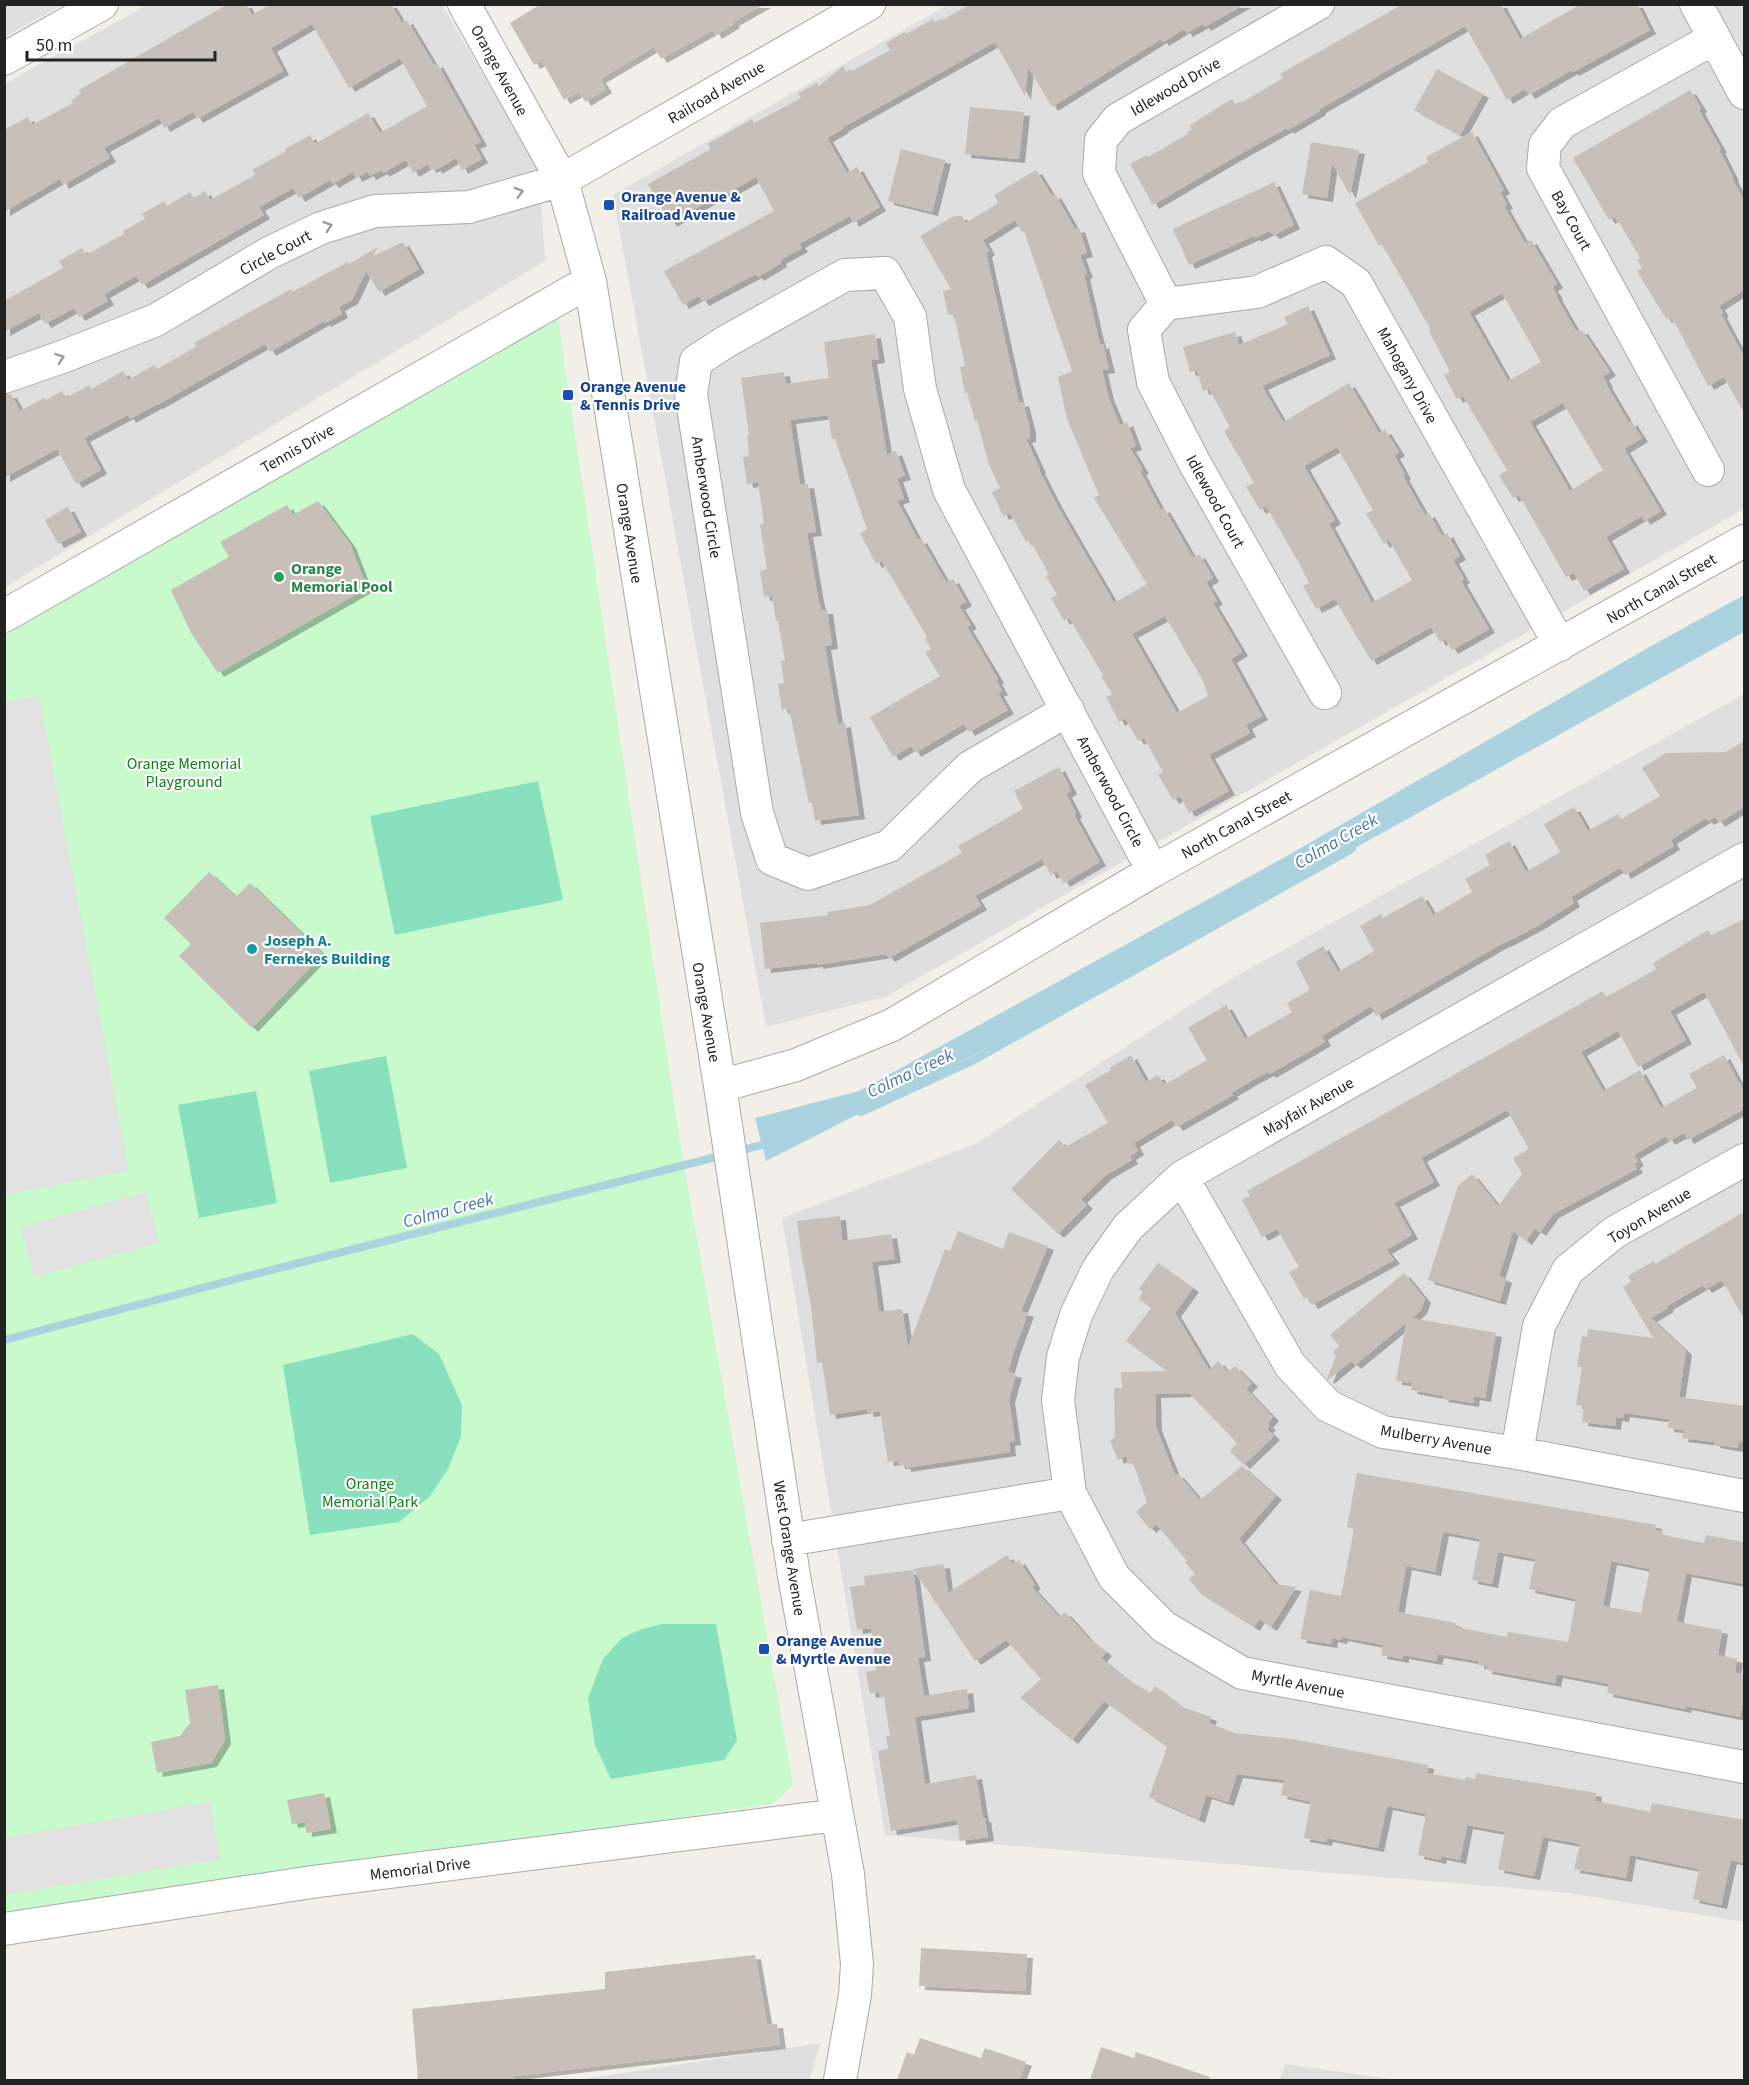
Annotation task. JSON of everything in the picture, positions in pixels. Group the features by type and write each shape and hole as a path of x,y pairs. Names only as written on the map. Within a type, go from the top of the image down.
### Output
{"street":[{"path":"4,59 102,4"},
{"name":"Orange Avenue","path":"464,4 562,180 590,281 720,1086"},
{"name":"Railroad Avenue","path":"562,180 870,4"},
{"name":"Idlewood Drive","path":"1166,304 1099,172 1101,140 1118,119 1317,4"},
{"path":"1696,4 1744,93"},
{"name":"Bay Court","path":"1708,470 1543,168 1545,145 1562,123 1713,39"},
{"name":"Circle Court","path":"4,377 156,320 269,253 321,228 375,211 469,207 562,180"},
{"name":"Mahogany Drive","path":"1166,304 1257,292 1326,262 1356,283 1560,645"},
{"name":"Amberwood Circle","path":"1068,710 970,767 889,846 808,874 772,859 757,813 691,394 696,361 727,340 845,275 885,273 910,317 921,389 949,490 1068,710 1153,871"},
{"name":"Tennis Drive","path":"4,615 590,281"},
{"name":"Idlewood Court","path":"1166,304 1144,330 1153,382 1194,462 1324,693"},
{"name":"North Canal Street","path":"720,1086 796,1065 892,1025 1153,871 1744,541"},
{"name":"Mayfair Avenue","path":"1070,1492 1058,1400 1063,1357 1076,1315 1098,1269 1128,1227 1182,1178 1744,858"},
{"name":"West Orange Avenue","path":"720,1086 788,1540 850,1893 857,1964 855,1995 840,2080"},
{"name":"Toyon Avenue","path":"1517,1453 1539,1326 1568,1270 1615,1232 1744,1160"},
{"name":"Mulberry Avenue","path":"1182,1178 1290,1365 1328,1406 1383,1432 1517,1453 1744,1496"},
{"path":"788,1540 1070,1492"},
{"name":"Myrtle Avenue","path":"1070,1492 1114,1576 1164,1627 1242,1673 1744,1767"},
{"name":"Memorial Drive","path":"4,1929 312,1881 837,1815"}],"shaded area":[{"path":"5,4 62,4 62,5 5,37"},
{"path":"147,5 442,5 539,169 545,261 5,587 4,84"},
{"path":"947,5 1744,5 1744,509 885,997 766,1027 613,195"},
{"path":"1744,694 1744,1922 1569,1893 885,1835 782,1218 975,1144 1231,979"},
{"path":"39,696 129,1171 5,1195 5,702"},
{"path":"146,1192 159,1243 34,1277 21,1227"},
{"path":"210,1802 220,1859 5,1895 5,1838"},
{"path":"821,2043 809,2080 576,2080"},
{"path":"1285,2064 1398,2080 1279,2080"}],"green space":[{"name":"Orange Memorial Park","path":"557,313 679,1136 793,1785 773,1804 5,1915 4,636"},
{"path":"538,781 563,900 395,935 370,816"},
{"path":"386,1056 407,1168 330,1183 309,1071"},
{"path":"256,1091 277,1203 199,1218 178,1105"},
{"path":"413,1334 439,1354 462,1405 461,1436 448,1469 430,1496 399,1522 310,1535 283,1365"},
{"path":"662,1624 716,1624 737,1740 724,1760 611,1779 595,1745 588,1698 603,1659 622,1638 642,1629"}],"water":[{"path":"1744,595 1744,632 1074,1004 766,1161 755,1118 859,1091 1285,857"}],"building":[{"path":"228,4 246,4 252,15 271,4 391,4 402,23 407,20 434,65 437,63 481,142 474,145 482,159 462,170 456,158 436,170 435,167 430,169 428,164 413,173 406,160 383,173 382,170 370,176 368,172 356,178 353,172 333,184 330,180 299,198 293,188 259,207 264,215 142,285 136,276 104,294 108,301 79,317 74,308 45,324 39,313 4,332 4,301 63,268 59,261 82,248 86,255 124,234 123,231 145,219 142,214 164,201 167,206 190,192 194,198 205,191 210,200 255,175 252,170 310,135 315,144 368,113 380,133 427,106 400,58 349,88 312,24 271,48 283,71 197,119 193,112 164,128 159,118 104,148 110,158 63,185 60,179 4,212 4,130 28,117 32,125 73,103 71,100 81,94 79,90"},
{"path":"541,4 765,4 733,22 734,24 716,35 713,30 661,59 654,47 600,79 606,89 585,102 579,92 564,100 542,61 534,65 510,23"},
{"path":"971,4 1245,4 1205,27 1203,24 1187,33 1184,29 1163,42 1161,39 1052,107 1028,67 1025,96 995,42 827,138 847,173 857,167 880,207 853,223 850,216 799,244 802,248 780,260 781,263 758,277 756,274 703,302 699,296 683,305 664,271 774,211 756,177 716,200 715,197 671,223 648,184 711,149 708,144 752,119 754,123 801,98 798,93 817,83 819,86 843,66 846,72 851,69 852,71 890,50 886,43 905,32 906,34 933,19 935,22 942,20"},
{"path":"1403,4 1503,4 1501,5 1520,39 1581,4 1637,4 1650,30 1529,95 1525,89 1507,100 1465,26 1320,109 1288,130 1287,128 1153,205 1130,164 1147,155 1148,157 1188,134 1187,132 1192,129 1190,125 1232,99 1235,104 1246,100 1283,78 1280,74"},
{"path":"1437,69 1483,94 1460,135 1414,110"},
{"path":"1690,90 1721,149 1719,149 1744,201 1744,290 1719,306 1744,357 1744,413 1724,377 1708,386 1675,323 1670,317 1666,319 1637,271 1642,268 1637,260 1640,258 1619,222 1615,217 1609,220 1573,158"},
{"path":"970,107 1024,112 1019,159 965,154"},
{"path":"1472,132 1504,190 1500,192 1507,205 1504,206 1525,243 1531,240 1557,284 1552,287 1576,331 1582,330 1610,372 1603,376 1606,384 1629,423 1631,421 1642,438 1624,449 1661,511 1644,521 1642,516 1606,537 1624,569 1584,591 1574,573 1566,577 1519,495 1513,498 1499,475 1507,470 1463,396 1457,399 1444,375 1450,372 1429,331 1431,330 1382,244 1379,246 1355,203 1428,162 1426,157","holes":["1502,293 1541,362 1508,381 1469,312","1563,403 1603,470 1570,491 1530,422"]},
{"path":"1311,142 1359,150 1350,195 1332,163 1327,198 1302,194"},
{"path":"901,149 945,160 932,212 888,201"},
{"path":"1036,170 1052,196 1055,194 1075,229 1079,228 1087,253 1080,255 1087,274 1084,275 1100,345 1103,344 1109,369 1102,370 1108,396 1120,425 1127,422 1136,446 1130,448 1161,510 1164,508 1193,558 1199,554 1213,578 1206,582 1217,601 1213,603 1242,652 1231,659 1262,716 1246,725 1250,733 1209,755 1229,791 1189,813 1180,796 1173,800 1158,775 1163,772 1144,738 1138,741 1125,718 1119,722 1106,697 1112,694 1101,676 1103,675 1069,618 1064,621 1051,598 1057,595 1046,576 1049,574 1030,540 1026,542 1010,513 1003,516 992,492 1000,488 989,465 977,420 975,421 967,392 965,393 960,367 965,366 954,314 948,315 943,291 951,289 920,236 954,216 962,216 966,223 998,203 994,195","holes":["1015,220 1022,232 1024,231 1072,371 1058,377 1067,419 1099,495 1094,498 1147,584 1114,603 1057,505 1026,439 1030,438 1030,429 1023,402 1019,403 986,253 989,251 983,240","1165,616 1202,679 1208,696 1177,713 1132,634"]},
{"path":"1274,182 1294,225 1274,235 1269,231 1255,238 1254,236 1189,265 1173,229"},
{"path":"403,242 419,269 379,292 366,271 352,300 339,307 342,314 325,323 324,321 270,352 265,344 157,405 130,419 128,415 84,438 101,470 76,484 57,449 4,478 4,394 11,394 20,411 62,391 66,398 89,385 91,389 123,371 128,380 154,365 157,369 196,347 194,343 291,289 292,292 378,247 373,256"},
{"path":"1308,306 1330,355 1262,386 1283,422 1349,383 1379,433 1385,430 1399,452 1394,455 1425,515 1429,513 1442,536 1447,533 1460,556 1453,560 1464,579 1461,581 1489,629 1452,650 1445,639 1440,642 1431,627 1371,661 1335,599 1316,609 1303,586 1309,583 1299,563 1266,506 1260,510 1246,487 1254,483 1224,431 1230,427 1209,389 1203,391 1197,370 1190,372 1183,347 1235,332 1239,345 1288,324 1284,317","holes":["1337,447 1373,510 1366,514 1384,544 1389,540 1412,580 1372,603 1329,524 1335,520 1304,466"]},
{"path":"875,334 879,359 871,360 887,455 896,451 905,476 897,478 904,498 897,501 918,540 921,539 946,582 953,579 966,602 959,606 971,625 967,627 998,679 996,680 1002,691 998,693 1008,710 969,732 964,724 915,753 911,746 893,757 870,717 940,676 925,652 931,649 925,638 927,637 882,561 876,564 860,533 867,529 835,439 832,439 828,415 790,420 800,485 808,484 816,532 807,533 821,610 827,610 832,645 825,646 838,724 845,723 859,815 815,821 812,803 809,803 806,790 789,708 782,710 778,684 784,683 781,661 785,661 772,596 764,597 760,571 767,569 760,524 764,524 758,482 747,484 743,457 749,456 747,435 749,435 741,378 784,372 786,384 829,378 824,342"},
{"name":"Orange Memorial Pool","path":"318,501 350,544 367,588 218,673 191,633 171,590 229,557 220,542 287,505 293,515"},
{"path":"68,507 81,532 58,544 45,520"},
{"path":"1744,741 1744,807 1719,823 1715,817 1708,821 1706,818 1671,840 1674,846 1625,875 1621,868 1616,870 1571,897 1574,903 1539,925 1376,1016 1371,1006 1322,1036 1325,1042 1303,1055 1270,1074 1268,1072 1251,1081 1231,1093 1233,1095 1177,1127 1172,1120 1134,1143 1138,1151 1130,1156 1132,1160 1106,1175 1081,1199 1087,1205 1058,1234 1011,1189 1059,1140 1065,1147 1108,1123 1085,1085 1131,1055 1146,1082 1158,1075 1164,1085 1207,1060 1188,1028 1226,1005 1245,1039 1292,1012 1287,1003 1310,990 1296,962 1323,946 1338,972 1374,951 1360,926 1381,914 1383,918 1422,896 1433,915 1472,892 1465,879 1490,865 1485,855 1509,841 1526,872 1560,852 1544,824 1574,807 1588,831 1618,814 1621,819 1660,796 1642,768 1666,753 1726,752"},
{"path":"1059,767 1071,790 1066,794 1076,813 1074,815 1100,862 1064,883 1057,872 1051,875 1042,859 975,896 981,906 889,958 886,954 817,965 817,963 765,969 760,923 828,915 827,912 870,905 962,853 958,846 1023,809 1014,791"},
{"name":"Joseph A. Fernekes Building","path":"209,872 236,897 250,883 323,954 252,1028 179,956 191,944 164,918"},
{"path":"1744,919 1744,1066 1704,992 1670,1011 1686,1040 1638,1067 1618,1031 1581,1052 1603,1091 1640,1070 1661,1108 1697,1088 1689,1074 1724,1055 1744,1092 1744,1109 1688,1140 1684,1133 1669,1141 1666,1136 1634,1155 1638,1162 1634,1164 1637,1169 1553,1214 1540,1232 1535,1228 1526,1241 1513,1231 1499,1276 1506,1279 1500,1301 1428,1280 1458,1186 1472,1174 1498,1206 1522,1174 1513,1158 1529,1149 1507,1110 1421,1158 1434,1182 1394,1203 1412,1235 1386,1250 1394,1260 1312,1305 1307,1297 1304,1299 1289,1272 1299,1267 1277,1229 1262,1237 1242,1200 1250,1196 1247,1191 1603,991 1606,997 1635,981 1656,969 1653,963 1708,930 1711,935"},
{"path":"1744,1212 1744,1319 1722,1280 1706,1289 1703,1285 1651,1318 1686,1351 1679,1397 1744,1406 1744,1442 1739,1441 1737,1448 1682,1438 1684,1430 1668,1428 1669,1419 1624,1413 1623,1418 1616,1417 1615,1426 1582,1422 1584,1406 1576,1405 1582,1367 1577,1367 1582,1336 1587,1337 1588,1329 1653,1338 1623,1287 1631,1282 1628,1276 1654,1261 1655,1264"},
{"path":"840,1216 842,1241 891,1234 895,1259 872,1262 879,1312 902,1309 908,1348 945,1249 950,1251 958,1231 1003,1249 1009,1232 1048,1246 1021,1311 1028,1313 1008,1372 1016,1374 1009,1399 1015,1441 1009,1442 1010,1452 905,1468 905,1465 899,1465 898,1461 888,1462 880,1411 868,1413 867,1409 830,1415 822,1362 817,1363 811,1306 797,1221"},
{"path":"1158,1263 1193,1288 1175,1313 1209,1370 1218,1361 1228,1372 1235,1366 1252,1383 1246,1389 1273,1417 1267,1424 1270,1426 1267,1429 1274,1436 1244,1465 1230,1451 1237,1443 1189,1393 1155,1394 1156,1427 1175,1475 1178,1474 1200,1500 1242,1466 1276,1496 1239,1539 1276,1584 1296,1587 1271,1627 1259,1619 1254,1627 1201,1594 1189,1579 1195,1574 1185,1562 1187,1561 1156,1524 1150,1529 1136,1512 1147,1502 1133,1463 1129,1464 1126,1456 1118,1460 1110,1440 1115,1438 1114,1388 1122,1388 1121,1372 1167,1371 1126,1341 1151,1308 1139,1299 1143,1292 1139,1289"},
{"path":"1404,1273 1425,1299 1421,1310 1412,1318 1496,1333 1485,1398 1474,1396 1473,1403 1442,1398 1443,1396 1411,1390 1412,1383 1396,1381 1406,1323 1355,1365 1351,1361 1327,1379 1336,1356 1333,1352 1339,1346 1330,1335"},
{"path":"1357,1473 1656,1525 1655,1530 1663,1532 1662,1535 1704,1543 1706,1535 1744,1542 1744,1584 1686,1573 1677,1622 1722,1630 1718,1655 1737,1659 1735,1673 1744,1675 1744,1695 1740,1717 1686,1706 1685,1709 1607,1693 1609,1684 1557,1674 1555,1683 1486,1670 1487,1666 1478,1665 1478,1661 1438,1654 1436,1661 1403,1655 1403,1659 1381,1655 1383,1645 1342,1637 1341,1640 1332,1638 1331,1644 1300,1639 1310,1590 1341,1596 1354,1529 1347,1527","holes":["1443,1532 1480,1539 1472,1580 1492,1584 1498,1552 1535,1559 1529,1589 1576,1599 1568,1642 1508,1632 1507,1637 1456,1627 1456,1623 1398,1612 1406,1566 1435,1572","1611,1561 1650,1569 1641,1613 1603,1606"]},
{"path":"1007,1555 1013,1564 1019,1560 1035,1585 1032,1587 1059,1617 1065,1612 1088,1638 1106,1652 1101,1658 1137,1687 1138,1685 1150,1693 1155,1686 1182,1707 1211,1717 1209,1723 1235,1733 1292,1739 1428,1765 1427,1773 1465,1780 1466,1777 1475,1779 1476,1773 1596,1793 1595,1801 1650,1812 1652,1803 1744,1820 1744,1863 1731,1860 1721,1905 1693,1899 1699,1869 1630,1855 1626,1878 1574,1869 1580,1844 1543,1837 1534,1876 1498,1869 1505,1832 1467,1825 1460,1860 1441,1856 1440,1860 1418,1855 1426,1814 1387,1806 1378,1848 1327,1838 1326,1842 1304,1838 1311,1802 1281,1795 1284,1780 1237,1774 1228,1802 1206,1795 1199,1819 1149,1797 1167,1747 1104,1701 1072,1740 1020,1698 1041,1679 1006,1640 975,1661 913,1569 944,1564 948,1593"},
{"path":"913,1570 925,1657 918,1658 924,1696 967,1689 969,1708 915,1717 925,1784 976,1775 988,1837 960,1841 957,1820 891,1831 878,1751 888,1749 886,1736 890,1736 884,1697 880,1698 879,1692 870,1694 866,1672 876,1670 871,1628 857,1630 850,1587 865,1585 864,1576"},
{"path":"218,1685 225,1740 211,1763 157,1773 151,1742 180,1736 190,1723 185,1690"},
{"path":"324,1793 331,1829 306,1833 305,1822 292,1824 287,1800"},
{"path":"921,1948 1027,1954 1025,1991 919,1986"},
{"path":"755,1955 767,2025 777,2024 780,2045 514,2076 514,2080 418,2080 412,2009 605,1989 605,1972"},
{"path":"920,2038 981,2058 985,2048 1026,2062 1019,2080 897,2080 907,2052 914,2055"},
{"path":"1101,2047 1134,2058 1136,2052 1210,2077 1210,2080 1090,2080"}],"waterway":[{"name":"Colma Creek","path":"861,1112 974,1060 1352,849"},
{"name":"Colma Creek","path":"738,1151 770,1143"},
{"name":"Colma Creek","path":"4,1340 724,1155"}],"place":[{"name":"Orange Avenue & Railroad Avenue","path":"609,205"},
{"name":"Orange Avenue & Tennis Drive","path":"568,395"},
{"name":"Orange Memorial Pool","path":"279,577"},
{"name":"Joseph A. Fernekes Building","path":"252,949"},
{"name":"Orange Avenue & Myrtle Avenue","path":"764,1649"}],"park label":[{"name":"Orange Memorial Playground","path":"184,772"}]}
